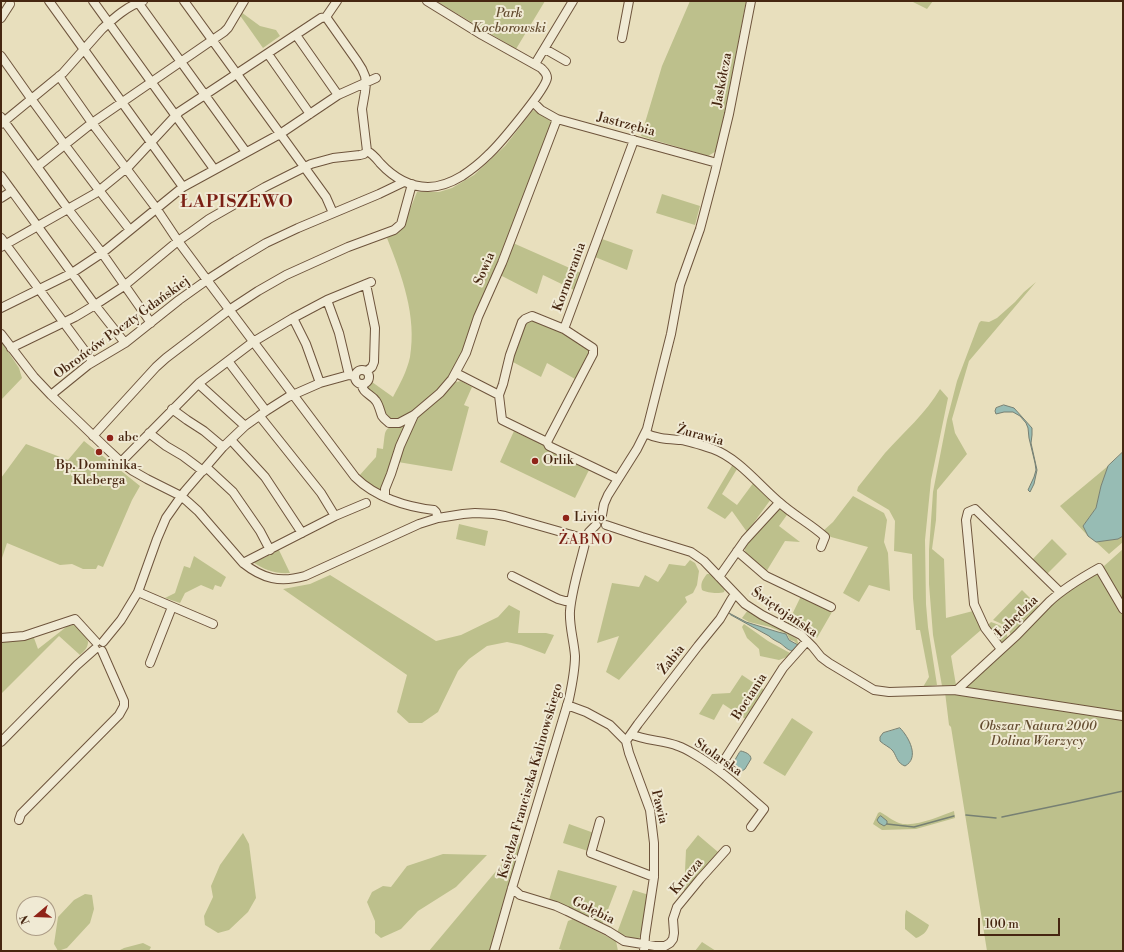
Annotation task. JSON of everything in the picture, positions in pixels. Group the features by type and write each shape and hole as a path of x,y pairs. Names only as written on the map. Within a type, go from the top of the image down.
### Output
{"street":[{"path":"49,1 182,187"},
{"path":"93,1 214,170"},
{"path":"184,1 326,197 333,213"},
{"path":"38,166 92,122 212,41 228,28 244,1"},
{"path":"4,246 99,191 126,169 175,115 321,18 326,17 337,1"},
{"path":"367,151 372,153 394,176 408,183 428,187 453,181 471,170 495,148 533,102 546,81 546,72 538,66 426,1"},
{"path":"538,66 545,49 574,1"},
{"path":"622,38 629,1"},
{"name":"Jaskółcza","path":"718,163 751,1"},
{"path":"151,323 38,166 2,121 59,76 102,29 120,14 140,2 246,152"},
{"path":"1,18 10,4"},
{"path":"326,17 362,69 365,76 366,83 362,109 367,151"},
{"path":"296,35 338,95"},
{"path":"545,49 566,62"},
{"path":"268,54 310,114"},
{"path":"1,56 99,191 130,230"},
{"path":"59,76 207,280"},
{"path":"1,308 72,273 102,253 182,187 280,134 338,95 376,78"},
{"name":"Jastrzębia","path":"533,102 541,110 557,119 718,163"},
{"name":"Sowia","path":"362,384 362,388 376,401 383,417 389,423 399,423 414,415 440,393 452,379 466,353 478,317 502,263 557,119"},
{"name":"Kormorania","path":"498,395 503,384 510,355 522,322 525,319 532,316 564,329 634,140"},
{"path":"11,348 95,305 124,286 178,241 215,216 304,166 328,159 360,156 367,151"},
{"path":"602,515 604,504 645,434 665,362 680,285 700,230 718,163"},
{"path":"1,176 95,305 125,343"},
{"path":"93,436 156,367 230,310 258,291 286,275 348,247 394,230 401,224 408,183"},
{"name":"Obrońców Poczty Gdańskiej","path":"51,395 88,365 125,343 207,280 266,243 333,213 408,183"},
{"path":"1,198 12,191"},
{"path":"1,238 4,246 40,290 93,362"},
{"name":"Obrońców Poczty Gdańskiej","path":"207,280 355,477 370,490 385,497 406,504 434,510 438,518"},
{"path":"1,742 77,665 99,646 121,620 138,592 166,518 181,496 223,447 244,426 293,395 320,383 355,374 359,370 366,371 372,367 374,362 374,328 368,283 327,300 253,342 199,383 121,462"},
{"path":"327,300 352,375 356,381 362,384 369,379 366,371"},
{"path":"293,318 306,344 320,383"},
{"path":"547,442 593,354 593,348 564,329"},
{"path":"1,334 51,395 121,462 147,479 181,496 198,511 243,563 251,570 267,577 282,580 305,576 419,524 438,518 475,513 505,516 586,539"},
{"path":"228,361 263,413 262,419 321,493 335,516"},
{"path":"456,373 498,395 502,420 547,442 549,446 618,479"},
{"path":"199,383 244,426"},
{"path":"172,409 223,447"},
{"name":"Sowia","path":"385,497 385,489 392,474 400,446 414,415"},
{"path":"149,433 166,446 204,469 233,492 260,531 270,550"},
{"name":"Żurawia","path":"645,434 663,439 682,440 714,449 726,455 779,503 819,531 825,537 821,547"},
{"path":"231,440 265,477 302,533"},
{"path":"243,563 335,516 366,503"},
{"path":"719,576 755,528 779,503"},
{"path":"1001,649 985,628 974,604 966,520 968,512 975,509 1060,592"},
{"path":"598,515 602,515 606,518 607,522 606,525 601,527 596,525 594,522 598,515"},
{"name":"Księdza Franciszka Kalinowskiego","path":"494,951 573,682 575,655 570,627 571,601 586,539 589,532 596,525"},
{"name":"Świętojańska","path":"606,525 691,552 704,561 745,604 800,635 821,657 829,663 874,690 889,692 957,690 1123,716"},
{"path":"737,551 766,576 831,607"},
{"name":"Łabędzia","path":"957,690 984,666 1060,592 1099,568 1123,609"},
{"path":"512,576 565,601 571,601"},
{"path":"138,592 213,624"},
{"name":"Żabia","path":"628,738 720,619 735,594"},
{"path":"150,663 172,607"},
{"path":"1,638 24,636 75,619 99,646 124,701 124,706 119,715 21,814 19,820"},
{"name":"Bociania","path":"718,770 783,668 807,641"},
{"name":"Pawia","path":"567,705 586,712 610,725 628,738 629,754 650,810 654,843 654,877 644,947"},
{"name":"Stolarska","path":"628,738 637,737 680,746 718,770 764,809 751,827"},
{"path":"600,821 591,853 654,877"},
{"name":"Krucza","path":"644,947 662,946 670,943 673,936 673,919 677,907 726,850"},
{"name":"Gołębia","path":"512,888 520,895 556,906 608,931 624,941 644,947"},
{"name":"Gołębia","path":"508,904 519,898 530,898"}],"green space":[{"name":"Park Kocborowski","path":"436,1 545,1 516,49"},
{"path":"690,1 746,1 718,150 708,156 641,136 662,66"},
{"path":"911,1 933,1 927,9"},
{"path":"241,12 260,26 276,30 280,36 263,48 239,14"},
{"path":"533,110 552,122 458,363 442,386 419,407 405,418 396,420 389,419 366,388 372,382 393,397 409,362 412,342 410,311 407,296 387,238 402,229 417,192 439,192 452,188 474,175 505,146"},
{"path":"662,194 700,206 695,225 656,213"},
{"path":"602,239 633,250 627,270 595,257"},
{"path":"513,243 581,273 574,290 543,275 537,294 500,275"},
{"path":"1036,282 969,361 952,419 955,433 967,454 937,490 936,520 932,549 944,559 946,618 973,611 981,630 951,656 956,685 942,686 933,635 929,584 929,550 933,492 947,420 957,381 979,323 981,321 989,322 997,318"},
{"path":"530,320 564,332 588,347 590,354 575,379 547,363 541,377 511,361 526,322"},
{"path":"1,341 19,368 22,378 1,400"},
{"path":"461,381 472,387 464,405 469,407 452,471 398,462 409,429 418,415 456,382"},
{"path":"940,389 948,398 931,480 925,540 926,604 937,685 923,687 929,677 920,630 916,630 913,598 912,554 894,551 895,521 889,510 857,491 858,487 885,453 921,414"},
{"path":"402,425 404,428 381,493 358,477 376,457 377,448 383,449 385,434 388,428"},
{"path":"514,431 590,468 575,498 500,462"},
{"path":"84,441 140,486 132,500 103,567 98,565 96,569 83,569 72,564 60,565 7,543 1,561 1,478 26,444 68,460"},
{"path":"733,464 737,469 722,494 737,505 754,482 771,499 747,532 732,511 725,519 707,508"},
{"path":"1108,466 1101,486 1096,508 1083,526 1088,536 1060,506"},
{"path":"853,496 884,513 887,520 884,542 888,553 890,591 869,585 859,602 843,593 868,547 831,537 823,531 833,522"},
{"path":"779,509 789,512 779,526 800,542 785,541 766,572 746,554 744,546 772,512"},
{"path":"459,524 488,531 485,546 456,539"},
{"path":"1123,536 1123,542 1109,554 1096,542 1118,539"},
{"path":"1052,539 1067,554 1047,574 1032,560"},
{"path":"278,548 290,573 270,571 253,562 266,557"},
{"name":"Obszar Natura 2000 Dolina Wierzycy","path":"1123,549 1123,951 987,951 951,727 949,725 945,692 952,691 1068,591 1104,566"},
{"path":"194,556 226,577 221,587 215,585 213,590 201,585 185,593 180,603 165,598 175,593 184,566 190,568"},
{"path":"690,560 695,563 699,571 697,585 693,593 685,597 687,602 619,680 606,672 619,636 597,643 612,583 639,587 645,575 658,582 669,564 685,566"},
{"path":"707,574 711,574 725,589 724,592 713,593 702,590 702,581"},
{"path":"330,575 436,641 461,635 498,617 509,605 520,611 518,633 546,633 554,635 545,654 521,645 507,642 487,646 469,659 458,671 438,712 422,723 409,723 397,712 407,675 283,589 310,584"},
{"path":"1022,590 1039,607 1011,636 1007,628 993,620"},
{"path":"801,596 832,612 817,638 788,623"},
{"path":"748,610 797,639 799,646 794,641 790,640 787,634 770,627 749,622 742,618"},
{"path":"991,622 998,624 1006,632 1008,639 1002,644 987,626"},
{"path":"70,624 70,626 77,626 88,641 86,649 80,655 59,636 1,694 1,641 32,636 38,649"},
{"path":"744,624 768,641 790,653 787,657 779,660 760,656 759,649 747,638 742,627"},
{"path":"742,675 766,691 747,720 723,704 714,720 699,714 712,694 730,693"},
{"path":"792,718 813,732 785,776 763,763"},
{"path":"954,811 955,818 916,829 882,830 873,824 878,813 880,812 899,823 912,824 927,821"},
{"path":"569,824 594,833 588,851 563,843"},
{"path":"243,833 249,844 256,898 248,912 229,930 218,933 205,925 204,916 213,897 211,886 220,865"},
{"path":"698,835 718,852 684,892 686,850"},
{"path":"523,839 492,951 429,951"},
{"path":"443,854 487,855 456,887 418,911 401,929 381,938 375,933 375,921 367,902 372,892 383,886 391,887 407,866"},
{"path":"558,870 617,886 602,925 566,906 549,900"},
{"path":"633,890 649,895 642,935 637,940 617,933"},
{"path":"85,894 92,895 94,909 90,923 67,948 58,951 54,944 58,917 74,900"},
{"path":"906,910 929,925 926,932 916,938 905,929"},
{"path":"573,919 616,941 618,951 565,951 559,949 568,921"},
{"path":"702,942 716,951 695,951"},
{"path":"143,943 151,947 149,951 118,951 124,948"}],"water":[{"path":"1004,405 1014,408 1032,428 1031,443 1037,470 1034,484 1030,492 1028,490 1036,470 1028,428 1020,416 1013,412 996,414 996,408"},
{"path":"1123,452 1123,536 1118,539 1096,542 1088,536 1083,526 1096,508 1101,486 1108,466"},
{"path":"729,613 746,622 786,634 789,640 798,645 794,650 789,650 769,636"},
{"path":"900,728 912,747 912,758 905,766 899,762 892,750 880,741 880,737 883,733"},
{"path":"741,751 749,755 751,759 745,769 739,773 732,767 732,765"},
{"path":"881,816 887,821 887,824 884,826 877,820"}],"waterway":[{"path":"1002,817 1123,791"},
{"path":"966,815 996,818"},
{"path":"887,824 914,827 954,816"}],"place":[{"name":"abc","path":"110,438"},
{"name":"Bp. Dominika- Kleberga","path":"99,452"},
{"name":"Orlik","path":"535,461"},
{"name":"Livio","path":"566,518"}],"district":[{"name":"ŁAPISZEWO","path":"237,203"},
{"name":"ŻABNO","path":"586,541"}]}
